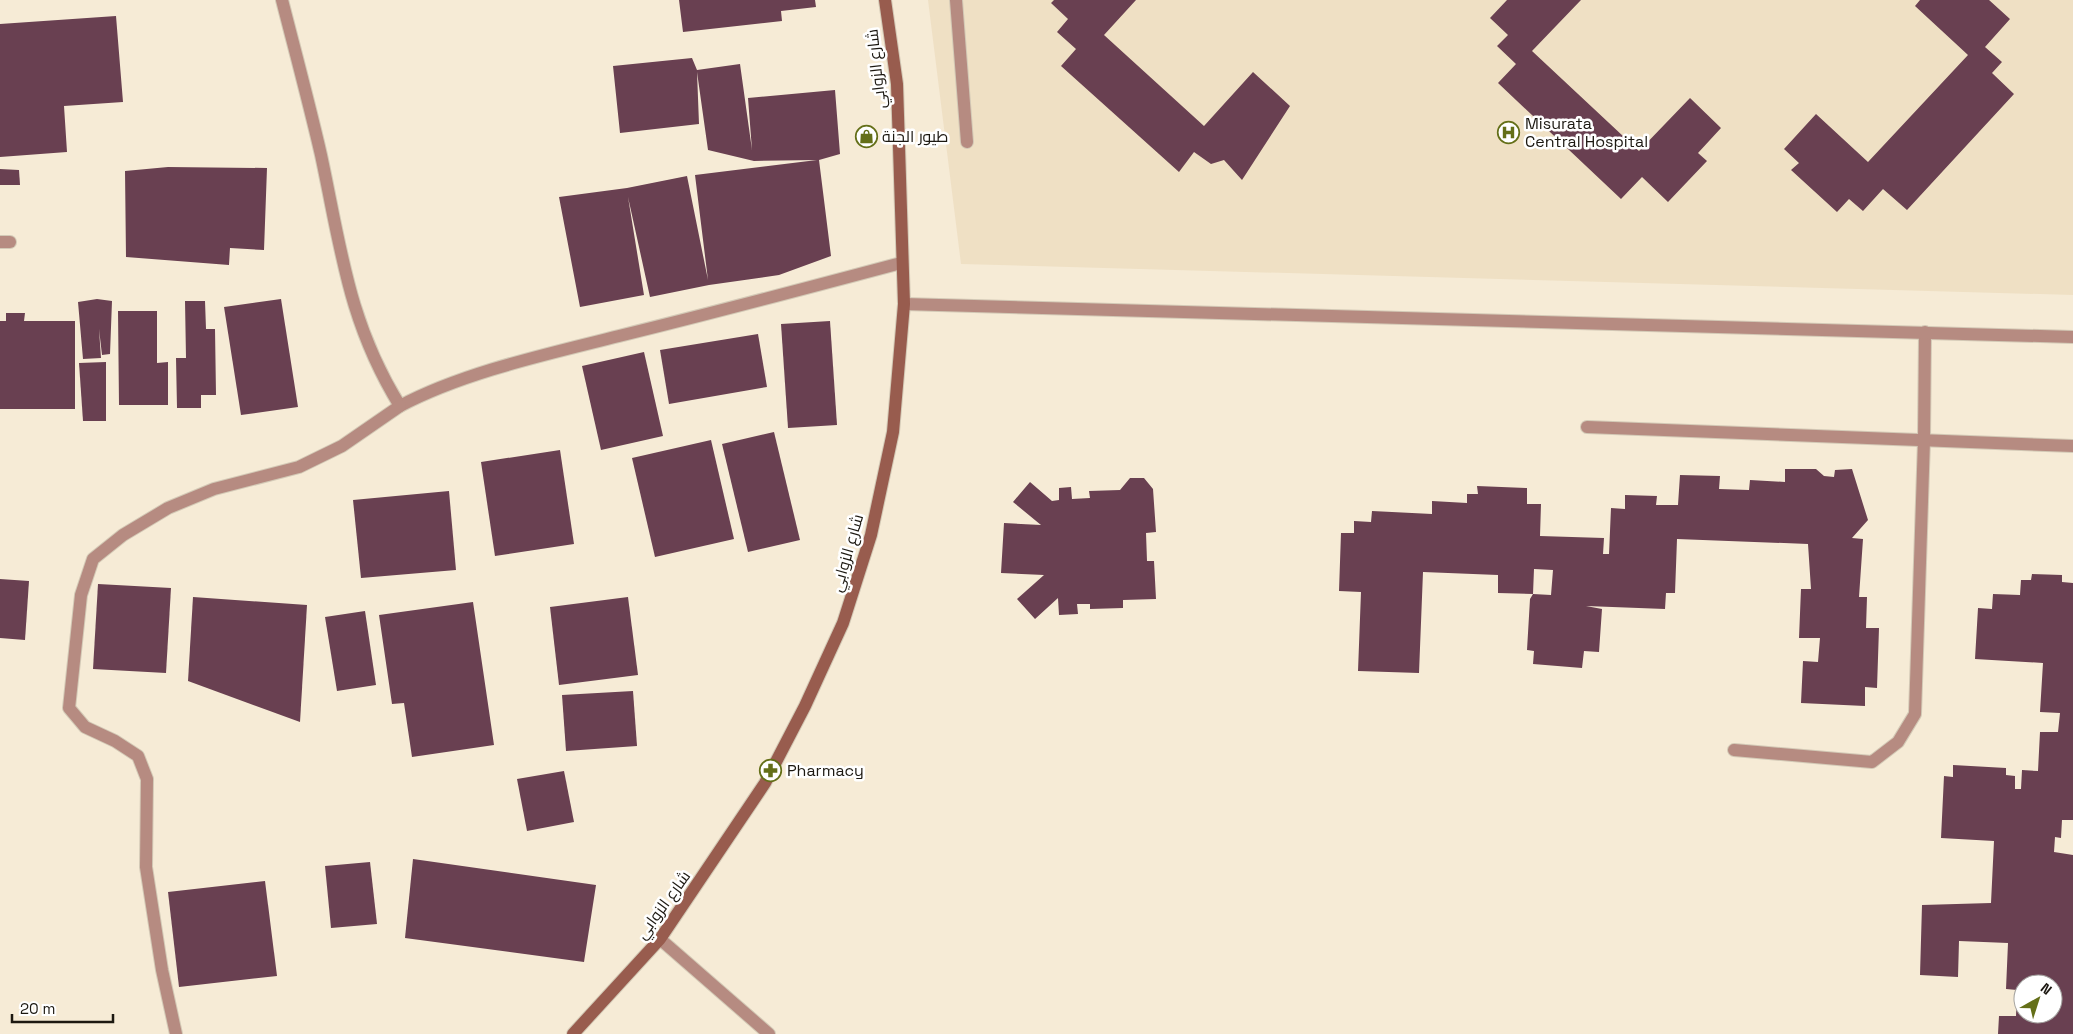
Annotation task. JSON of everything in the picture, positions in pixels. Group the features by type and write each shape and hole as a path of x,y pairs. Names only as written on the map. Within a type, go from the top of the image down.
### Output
{"street":[{"path":"282,0 320,154 343,268 358,321 380,373 400,406"},
{"name":"شارع الزوابي","path":"573,1034 660,939 765,783 806,706 843,623 871,535 893,432 904,304 901,263 897,84 885,0"},
{"path":"956,0 967,142"},
{"path":"176,1034 162,970 146,867 147,778 138,756 115,741 85,727 68,708 81,595 93,559 123,535 168,508 214,489 299,467 342,446 400,406 421,394 472,377 567,350 901,263"},
{"path":"904,304 2073,337"},
{"path":"1734,750 1872,762 1898,742 1915,714 1926,332"},
{"path":"1587,426 2073,446"},
{"path":"660,939 769,1034"}],"shaded area":[{"name":"Misurata Central Hospital","path":"928,0 2073,0 2073,295 961,264"}],"building":[{"path":"679,0 815,0 816,7 781,11 782,21 683,32"},
{"path":"1054,0 1136,0 1104,35 1204,126 1253,72 1290,106 1242,180 1224,160 1211,164 1194,152 1179,172 1061,66 1076,49 1057,32 1068,19 1051,3"},
{"path":"1507,0 1581,0 1532,51 1639,151 1690,98 1721,128 1698,153 1707,161 1668,202 1642,177 1621,199 1498,83 1516,64 1497,46 1508,35 1490,18"},
{"path":"1920,0 1989,0 2010,19 1985,47 2002,62 1992,73 2014,94 1907,210 1883,189 1863,211 1849,199 1837,212 1791,170 1799,163 1784,149 1816,114 1868,162 1968,55 1915,6"},
{"path":"116,16 123,102 64,106 67,152 0,157 0,24"},
{"path":"692,58 697,70 740,64 752,150 748,98 835,90 840,154 819,160 831,256 779,275 709,285 650,297 628,197 644,295 580,307 559,197 627,188 687,176 708,280 695,175 817,160 754,161 708,150 697,72 699,124 620,133 613,66"},
{"path":"168,167 267,168 264,250 230,248 229,265 126,257 125,171"},
{"path":"0,169 19,170 20,185 0,185"},
{"path":"97,299 112,301 110,354 102,355 99,329 101,358 83,359 78,302"},
{"path":"281,299 298,407 241,415 224,307"},
{"path":"185,301 205,301 206,329 215,329 216,395 201,395 201,408 177,408 176,358 186,358"},
{"path":"118,311 157,311 157,363 168,362 168,405 119,405"},
{"path":"6,313 25,313 24,321 75,321 75,409 0,409 0,321 6,321"},
{"path":"830,321 837,425 788,428 781,324"},
{"path":"758,334 767,387 669,404 660,350"},
{"path":"644,352 663,436 601,450 582,366"},
{"path":"106,362 106,421 83,421 79,363"},
{"path":"774,432 800,540 748,552 722,444"},
{"path":"711,440 734,539 655,557 632,458"},
{"path":"560,450 574,544 495,556 481,462"},
{"path":"1785,469 1816,469 1824,476 1834,477 1835,470 1852,469 1868,520 1852,538 1863,539 1859,597 1867,597 1866,628 1879,628 1877,688 1865,687 1865,706 1801,703 1803,661 1818,662 1820,638 1799,638 1801,589 1811,589 1808,544 1677,539 1675,593 1666,593 1665,609 1586,606 1602,609 1599,652 1584,651 1582,668 1533,664 1534,651 1527,650 1530,599 1533,594 1498,593 1498,575 1423,572 1419,673 1358,671 1361,592 1339,591 1341,533 1354,533 1354,521 1371,522 1372,511 1432,514 1432,501 1467,503 1467,494 1478,494 1477,486 1527,488 1527,504 1541,504 1540,536 1604,538 1603,554 1609,554 1611,508 1625,509 1625,495 1657,496 1656,505 1678,505 1680,475 1720,476 1719,489 1749,490 1750,480 1785,482","holes":["1534,569 1553,570 1551,595 1533,594"]},
{"path":"1130,478 1144,478 1153,489 1156,532 1146,533 1147,561 1154,561 1156,599 1123,600 1123,608 1090,609 1090,604 1077,604 1078,614 1059,615 1058,598 1035,619 1017,599 1044,575 1001,573 1004,523 1041,525 1013,502 1030,482 1052,501 1059,500 1059,488 1071,487 1072,499 1090,498 1089,491 1120,490"},
{"path":"449,491 456,570 361,578 353,500"},
{"path":"2032,574 2062,575 2062,582 2073,583 2073,820 2062,820 2061,838 2055,837 2054,852 2073,855 2073,1034 1998,1034 1999,1016 2013,1016 2013,1024 2063,1024 2063,974 2013,974 2013,990 2006,989 2008,943 1959,941 1958,977 1920,975 1922,905 1991,903 1994,841 1941,838 1944,776 1953,777 1953,765 2006,768 2006,775 2015,776 2015,789 2021,789 2022,770 2038,771 2040,732 2058,732 2060,713 2040,712 2043,663 1975,659 1978,608 1992,609 1993,594 2020,595 2021,580 2031,580"},
{"path":"0,579 29,581 25,640 0,638"},
{"path":"98,584 171,588 166,673 93,669"},
{"path":"193,597 307,605 300,722 188,681"},
{"path":"628,597 638,675 559,685 550,607"},
{"path":"473,602 494,745 412,757 404,703 392,704 379,615"},
{"path":"365,611 376,685 337,691 325,617"},
{"path":"633,691 637,746 566,751 562,695"},
{"path":"564,771 574,822 527,831 517,779"},
{"path":"413,859 596,885 584,962 405,938"},
{"path":"370,862 377,924 331,928 325,866"},
{"path":"265,881 277,976 179,987 168,892"}],"place":[{"name":"Misurata Central Hospital","path":"1509,132"},
{"name":"طيور الجنة","path":"866,136"},
{"name":"Pharmacy","path":"771,770"}]}
